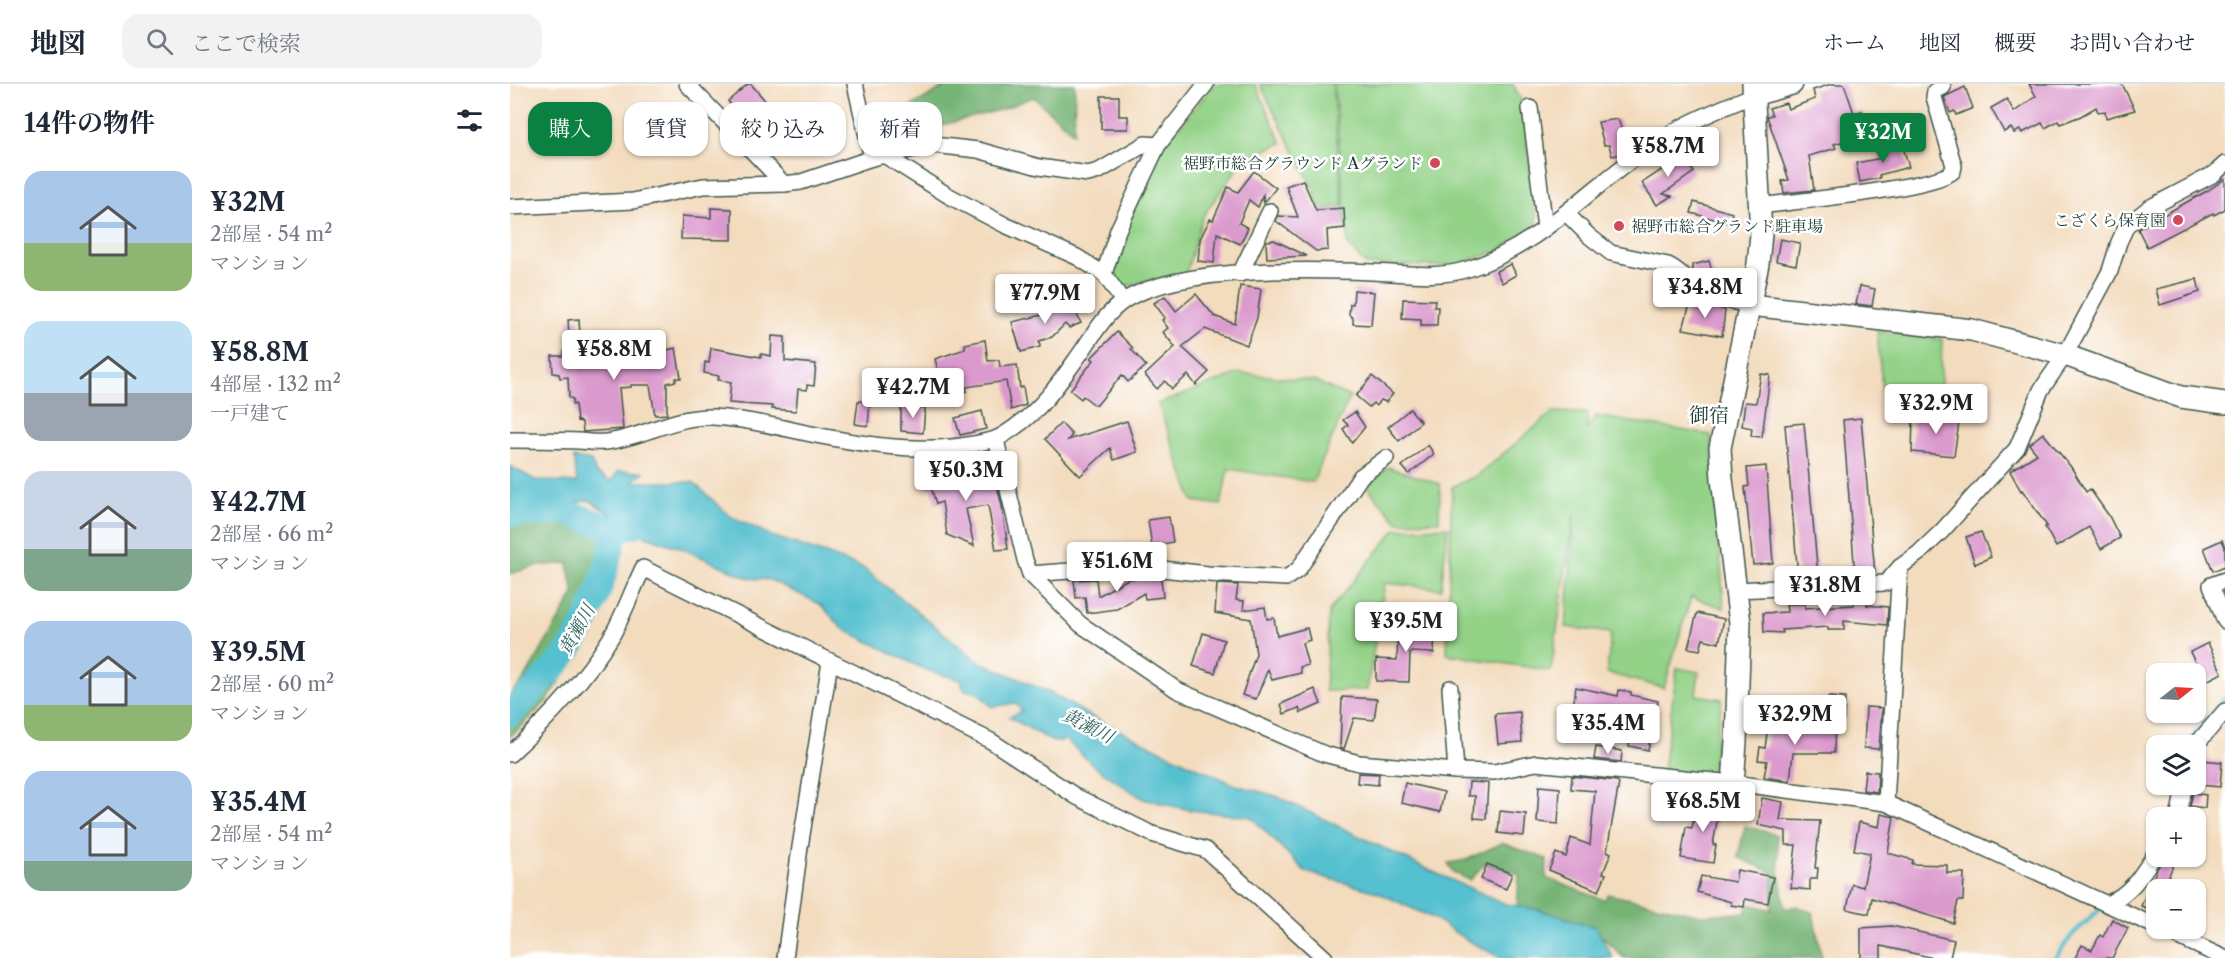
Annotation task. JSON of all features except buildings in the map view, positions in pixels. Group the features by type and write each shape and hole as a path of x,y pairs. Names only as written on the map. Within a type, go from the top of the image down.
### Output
{"street":[{"path":"687,84 784,184"},
{"path":"855,84 861,102"},
{"path":"1104,274 1118,230 1158,145 1206,84"},
{"path":"510,440 605,443 691,419 710,417 750,421 884,447 956,447 996,440 1032,415 1076,361 1103,320 1122,300 1158,286 1192,279 1240,274 1304,271 1438,276 1465,270 1499,258 1545,228 1659,140 1754,90 1792,84"},
{"path":"1759,206 1873,191 1949,176 1954,166 1934,97 1935,91 1942,87"},
{"path":"1733,783 1741,642 1720,448 1758,264 1761,234 1754,90"},
{"path":"1530,108 1545,228"},
{"path":"942,146 978,150 1039,167 1088,174 1099,171 1145,144 1158,145"},
{"path":"510,207 633,201 703,186 801,182 878,156 1005,225 1077,256 1104,274 1122,300"},
{"path":"1736,590 1886,583 1900,567 1942,531 2017,448 2041,390 2065,355 2110,271 2127,225 2149,208 2214,174 2225,164"},
{"path":"1240,274 1270,211"},
{"path":"1566,213 1588,236 1611,253 1668,265 1696,287 1715,297 1750,305 1972,330 2065,355 2181,397 2225,404"},
{"path":"996,440 1030,574 1080,624 1177,690 1324,754 1359,763 1456,771 1494,772 1536,763 1733,783 1886,803 2112,902 2146,921"},
{"path":"1030,574 1134,566 1208,574 1286,578 1299,570 1361,476 1386,458"},
{"path":"1886,803 1900,567"},
{"path":"510,753 540,727 579,682 604,647 642,568 991,741 1077,797 1152,834 1206,850 1325,958"},
{"path":"2225,580 2211,585 2225,621"},
{"path":"785,958 800,847 830,662"},
{"path":"1450,688 1456,771"},
{"path":"2204,735 2225,711"},
{"path":"2112,902 2137,882 2147,867"},
{"path":"2183,939 2224,958"}],"green space":[{"path":"949,84 1075,84 1074,133 1033,97 1003,109 942,125 942,102 918,102"},
{"path":"1215,84 1255,84 1282,143 1244,159 1203,216 1186,273 1122,287 1113,278 1121,234 1159,150"},
{"path":"1260,84 1332,84 1343,206 1320,209 1313,188"},
{"name":"裾野市総合グラウンド Aグランド","path":"1334,84 1513,84 1522,102 1537,224 1496,252 1452,266 1366,265 1348,246"},
{"path":"1877,331 1942,339 1940,405 1883,399"},
{"path":"1239,373 1314,381 1350,397 1313,482 1228,469 1221,505 1193,501 1158,404"},
{"path":"1553,412 1588,413 1586,430 1596,416 1711,435 1724,608 1691,597 1664,688 1607,673 1611,633 1566,627 1574,514 1551,671 1447,654 1452,487 1478,475"},
{"path":"1388,467 1440,484 1439,521 1398,522 1367,487"},
{"path":"539,520 574,527 604,537 613,554 609,582 574,658 547,701 510,737 510,694 524,680 574,594 568,563 536,566 510,574 510,525"},
{"path":"1448,527 1441,589 1385,583 1367,690 1325,691 1329,611 1396,529"},
{"path":"1677,668 1699,672 1696,695 1722,699 1711,777 1663,770"},
{"path":"1745,826 1777,835 1779,872 1785,909 1797,906 1813,913 1822,958 1624,958 1604,938 1517,913 1519,874 1485,863 1470,880 1454,873 1448,863 1466,860 1502,843 1547,859 1546,878 1604,900 1608,894 1701,915 1745,913 1749,904 1772,910 1773,873 1738,857"}],"water":[{"path":"574,458 591,461 596,473 611,482 618,471 644,472 633,482 693,482 730,516 772,536 863,568 978,661 1053,694 1090,716 1200,769 1236,785 1276,796 1431,871 1506,904 1539,910 1596,927 1613,958 1501,958 1465,939 1435,919 1377,892 1306,872 1251,817 1190,810 1143,799 1094,766 1066,740 1053,742 1009,717 1022,711 1015,703 992,707 978,693 964,690 961,680 926,670 843,629 820,604 770,580 748,578 681,548 643,535 589,500 510,515 510,466 535,480 577,483"}],"waterway":[{"name":"黄瀬川","path":"510,514 566,512 616,530 648,521 664,526"},
{"name":"黄瀬川","path":"510,714 561,660 580,632 596,598 616,530"},
{"path":"2194,735 2225,698"},
{"path":"2055,958 2073,934 2103,906"}],"place":[{"name":"裾野市総合グラウンド Aグランド","path":"1435,163"},
{"name":"こざくら保育園","path":"2178,220"},
{"name":"裾野市総合グランド駐車場","path":"1619,226"}],"district":[{"name":"御宿","path":"1709,415"}]}
